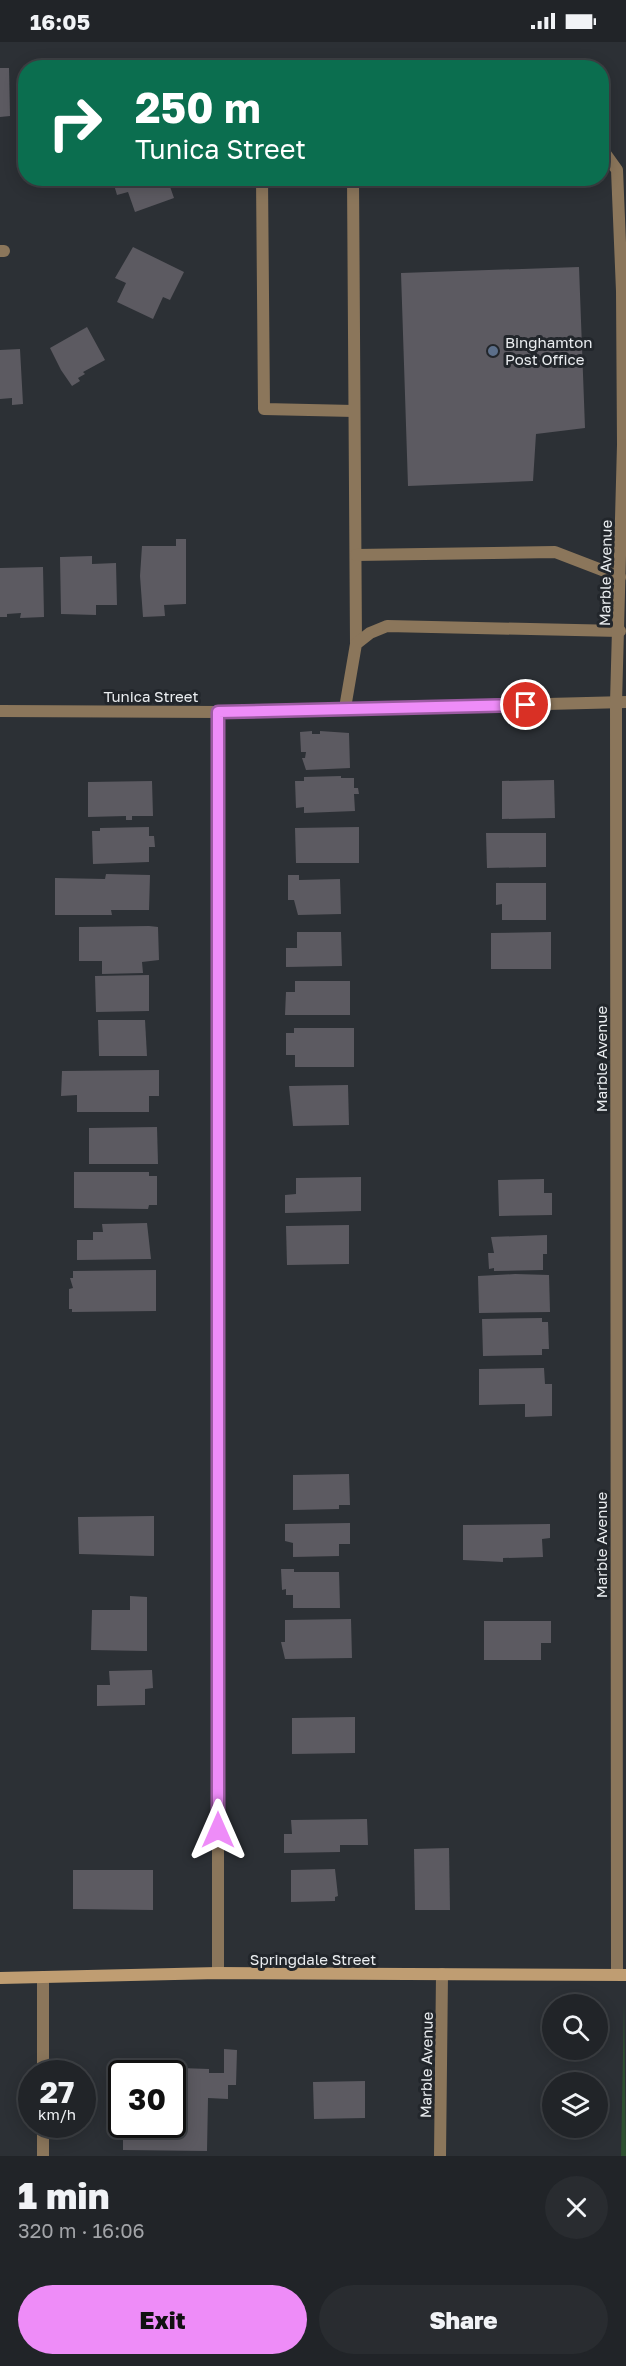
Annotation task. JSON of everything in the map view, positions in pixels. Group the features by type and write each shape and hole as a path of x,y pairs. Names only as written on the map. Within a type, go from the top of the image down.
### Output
{"street":[{"name":"Marble Avenue","path":"609,160 616,170 622,291 623,445 620,577 621,1974"},
{"path":"262,186 264,409 354,411"},
{"path":"345,708 356,644 352,186"},
{"path":"356,555 555,552 620,577"},
{"path":"356,644 370,633 387,626 620,631"},
{"name":"Tunica Street","path":"0,711 218,712 621,702"},
{"path":"218,712 218,1973"},
{"name":"Springdale Street","path":"0,1978 218,1973 621,1974"},
{"name":"Marble Avenue","path":"440,2156 442,1974"},
{"path":"43,1977 43,2060"},
{"path":"43,2138 43,2156"}],"green space":[{"path":"624,2002 626,2156 621,2156"}],"building":[{"path":"0,68 9,68 10,116 0,117"},
{"path":"114,186 170,186 174,198 135,212 128,192 117,195"},
{"path":"133,247 184,272 170,300 163,297 153,319 117,302 126,283 115,278"},
{"name":"Binghamton Post Office","path":"579,267 585,428 536,434 533,481 408,486 401,273"},
{"path":"87,327 105,360 83,372 85,374 78,378 80,381 72,386 50,348"},
{"path":"20,349 23,404 12,405 12,398 0,399 0,350"},
{"path":"176,539 186,539 186,604 164,605 165,616 143,617 140,576 142,546 176,546"},
{"path":"92,556 92,564 116,563 117,605 96,605 96,615 61,614 60,557"},
{"path":"43,567 44,617 20,618 21,613 0,617 0,568"},
{"path":"312,731 312,734 320,734 320,731 349,733 350,768 306,770 302,758 305,758 306,752 301,752 300,732"},
{"path":"341,776 341,778 354,778 354,788 358,788 359,794 354,794 355,811 304,813 304,807 296,808 295,781 304,781 304,777"},
{"path":"554,780 555,818 502,819 502,781"},
{"path":"152,781 153,816 132,816 132,820 126,820 126,816 88,817 88,782"},
{"path":"149,827 149,836 154,836 155,847 149,847 149,862 93,864 92,831 100,831 100,828"},
{"path":"359,827 359,863 296,863 295,828"},
{"path":"486,833 546,833 546,867 487,868"},
{"path":"106,874 150,875 149,910 111,910 112,915 55,915 55,878 105,879"},
{"path":"288,875 299,875 299,880 340,879 341,914 298,915 294,900 288,900"},
{"path":"496,883 546,883 546,920 502,920 502,904 496,905"},
{"path":"79,927 158,927 159,960 142,962 143,973 102,974 102,961 79,961"},
{"path":"297,932 341,932 342,966 286,967 286,948 297,948"},
{"path":"551,932 551,969 491,969 491,933"},
{"path":"149,975 149,1011 96,1012 95,976"},
{"path":"295,981 350,981 350,1015 285,1015 286,992 295,992"},
{"path":"98,1020 145,1020 147,1056 99,1056"},
{"path":"294,1028 354,1028 354,1067 295,1067 295,1055 286,1055 286,1033 294,1033"},
{"path":"159,1070 159,1096 149,1096 149,1112 77,1112 77,1095 61,1096 62,1071"},
{"path":"348,1085 349,1125 293,1126 289,1086"},
{"path":"157,1127 158,1164 89,1164 89,1128"},
{"path":"74,1172 149,1172 149,1176 157,1176 157,1205 149,1205 148,1209 74,1208"},
{"path":"361,1177 361,1211 285,1213 285,1195 296,1194 296,1178"},
{"path":"544,1179 544,1193 552,1193 552,1215 499,1216 498,1180"},
{"path":"147,1223 151,1259 77,1260 77,1240 93,1240 93,1232 103,1232 102,1224"},
{"path":"349,1225 349,1264 287,1265 286,1226"},
{"path":"547,1235 547,1254 543,1254 543,1270 494,1271 494,1268 489,1269 488,1253 494,1253 491,1237"},
{"path":"156,1270 156,1311 72,1312 72,1309 69,1309 69,1289 73,1288 70,1278 73,1278 73,1271"},
{"path":"549,1275 550,1312 479,1313 478,1276"},
{"path":"542,1318 542,1322 548,1322 549,1349 542,1349 542,1355 483,1356 482,1319"},
{"path":"544,1368 545,1384 552,1384 552,1416 525,1417 525,1404 479,1405 479,1369"},
{"path":"349,1474 350,1505 339,1505 339,1509 293,1510 293,1475"},
{"path":"154,1516 154,1556 79,1554 78,1517"},
{"path":"350,1523 350,1544 339,1544 339,1556 293,1557 293,1543 285,1541 285,1524"},
{"path":"550,1524 550,1538 542,1539 543,1557 503,1558 503,1562 463,1560 463,1525"},
{"path":"281,1569 294,1569 294,1572 339,1572 340,1608 293,1608 293,1595 286,1595 286,1589 282,1590"},
{"path":"130,1596 147,1597 147,1651 91,1650 92,1610 130,1610"},
{"path":"351,1619 352,1658 285,1659 281,1642 285,1642 285,1620"},
{"path":"484,1621 551,1621 551,1643 541,1643 541,1660 484,1660"},
{"path":"152,1670 153,1688 145,1689 145,1705 97,1706 97,1685 110,1685 109,1671"},
{"path":"355,1717 355,1753 292,1754 292,1718"},
{"path":"367,1819 368,1845 340,1845 340,1852 284,1853 284,1834 292,1834 291,1820"},
{"path":"449,1848 450,1910 415,1910 414,1849"},
{"path":"335,1869 338,1896 335,1897 335,1901 291,1902 291,1870"},
{"path":"73,1870 153,1870 153,1910 73,1909"},
{"path":"224,2049 237,2050 236,2085 228,2085 228,2099 208,2098 207,2151 123,2150 123,2138 186,2138 186,2068 209,2069 209,2073 224,2073"},
{"path":"365,2081 365,2118 314,2119 313,2082"}],"place":[{"name":"Binghamton Post Office","path":"493,351"}],"route":[{"path":"218,1830 218,712 526,705"}]}
